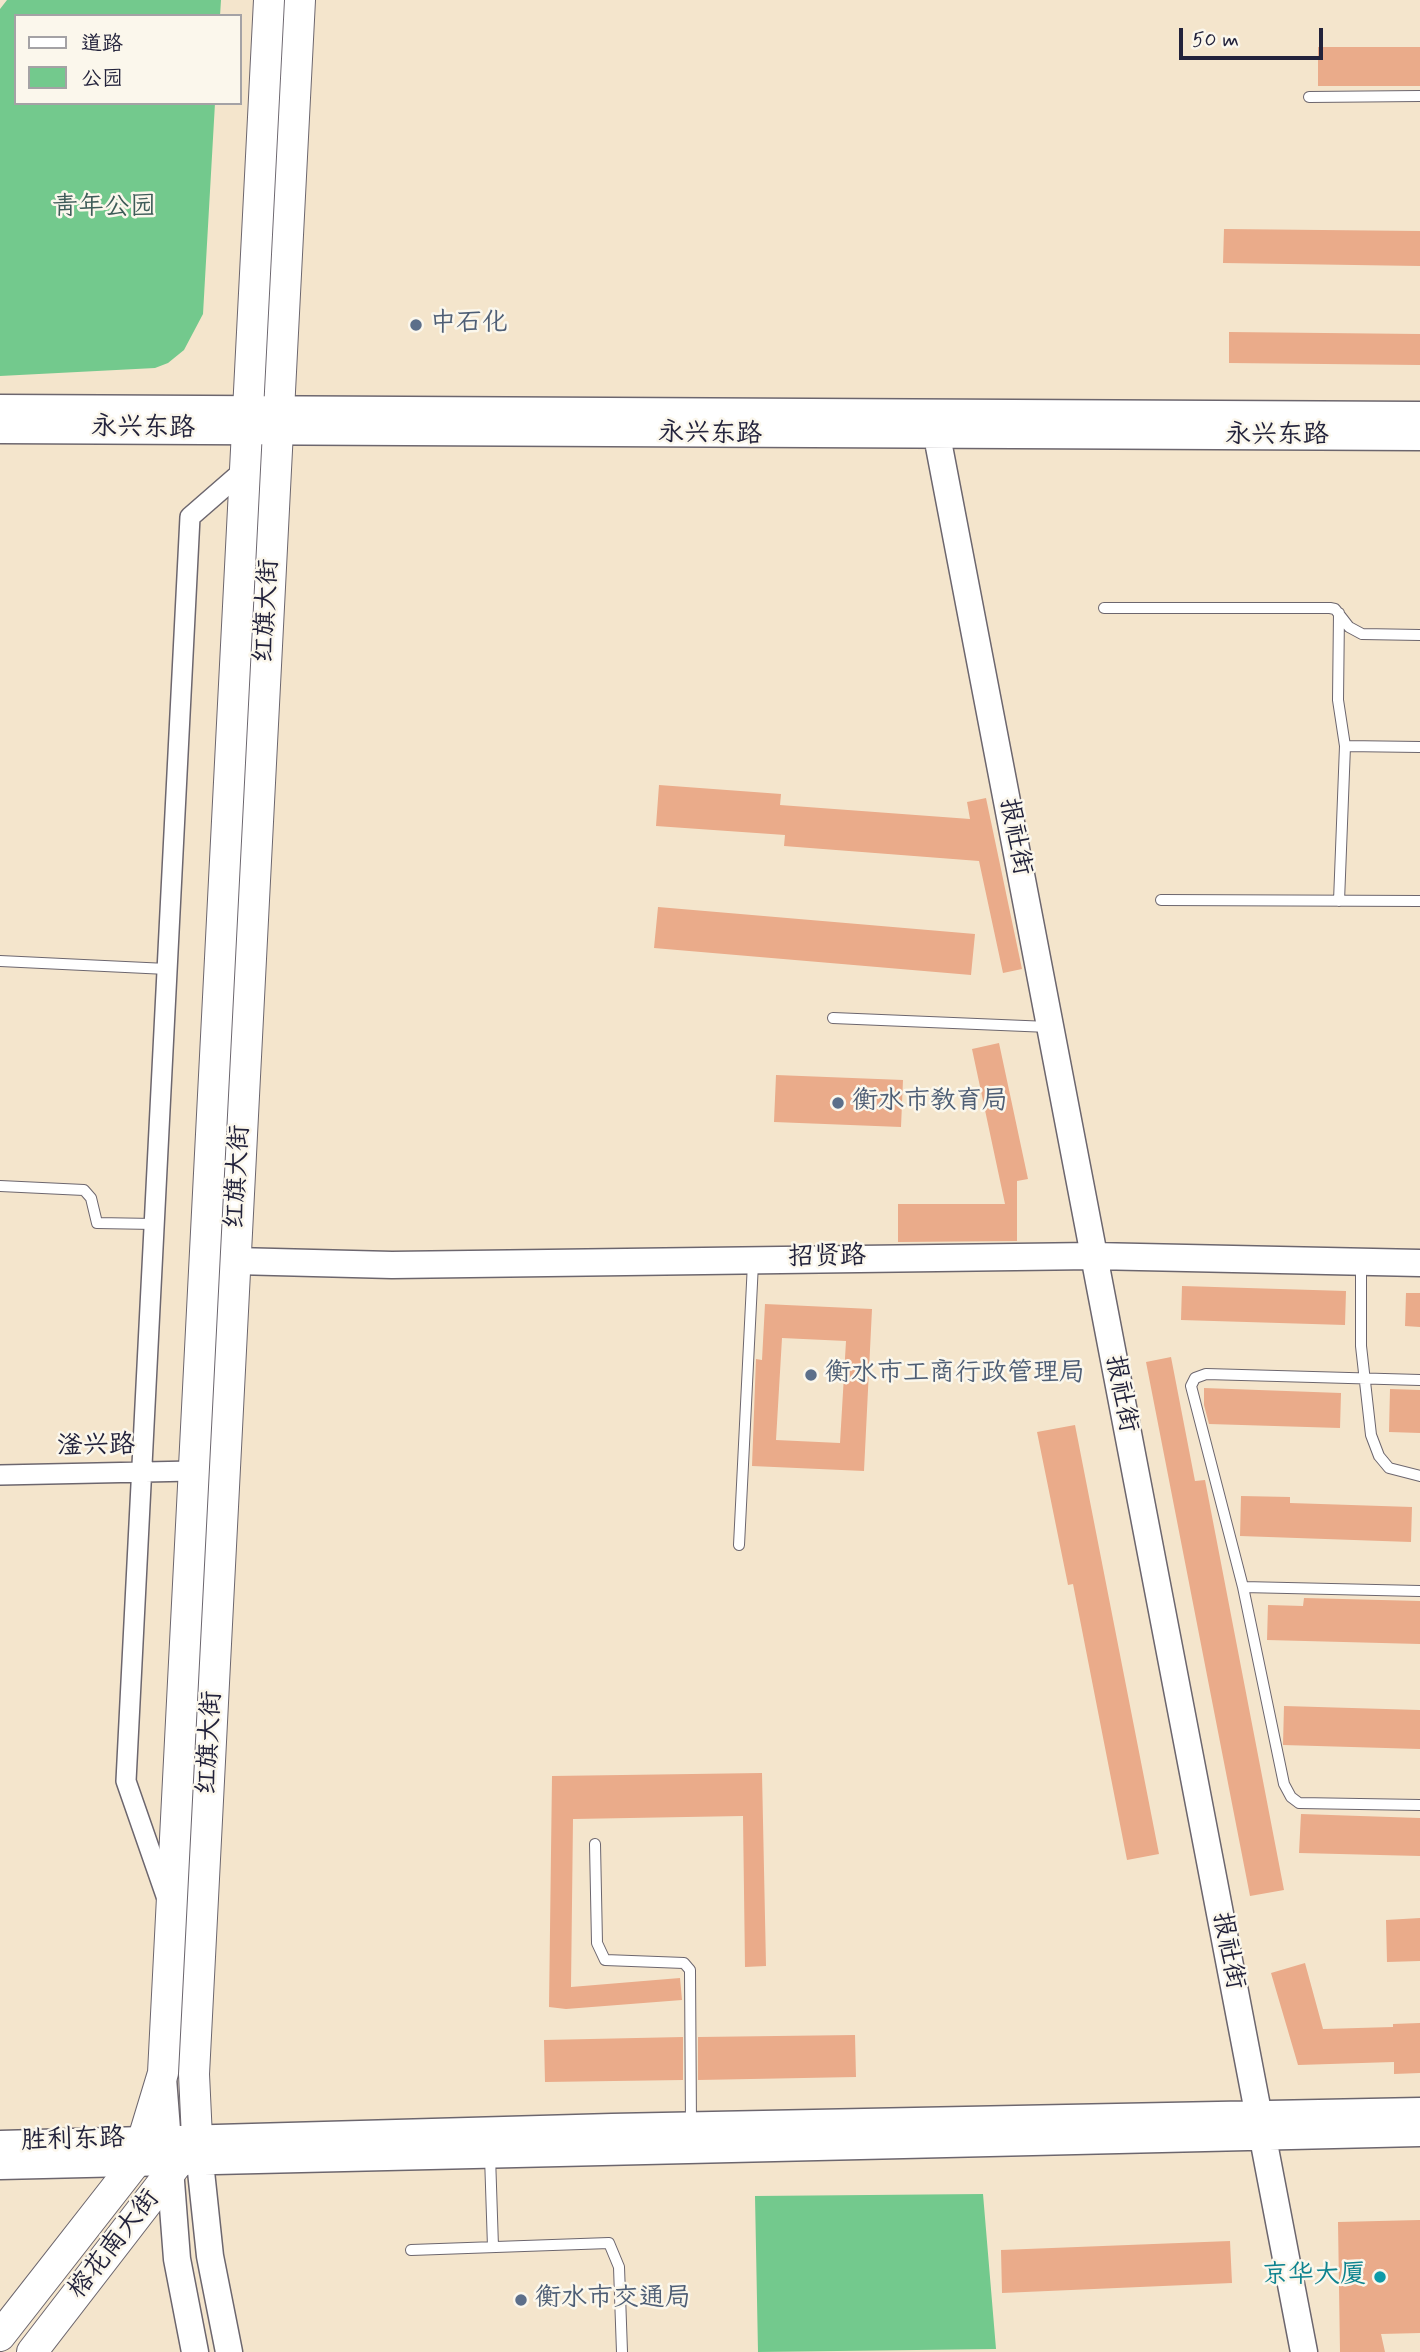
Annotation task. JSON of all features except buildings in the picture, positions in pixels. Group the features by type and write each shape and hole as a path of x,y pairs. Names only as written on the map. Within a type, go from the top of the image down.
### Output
{"main road":[{"name":"红旗大街","path":"195,2352 177,2259 163,2073 269,0"},
{"name":"红旗大街","path":"229,2352 211,2256 171,2154 194,2074 300,0"},
{"name":"永兴东路","path":"0,408 277,420 937,436 1420,437"},
{"name":"永兴东路","path":"277,420 796,414 1420,415"},
{"name":"永兴东路","path":"0,430 246,419"},
{"name":"报社街","path":"937,436 1304,2352"},
{"name":"招贤路","path":"235,1261 392,1265 1093,1256 1420,1263"},
{"path":"171,2154 490,2152 1260,2126 1420,2111"},
{"path":"171,2154 691,2126 1260,2126 1420,2133"},
{"name":"胜利东路","path":"0,2144 171,2154"},
{"name":"胜利东路","path":"0,2166 171,2154"},
{"name":"榕花南大街","path":"0,2336 171,2154"},
{"name":"榕花南大街","path":"32,2352 171,2154"}],"street":[{"path":"171,1910 126,1781 141,1472 190,517 244,470"},
{"name":"滏兴路","path":"0,1475 193,1471"}],"lane":[{"path":"1309,97 1420,96"},
{"path":"1104,608 1330,608 1339,613 1349,628 1362,634 1420,635"},
{"path":"1339,613 1338,701 1345,746 1339,901"},
{"path":"1345,746 1420,747"},
{"path":"1161,900 1420,901"},
{"path":"0,961 167,969"},
{"path":"834,1018 1050,1027"},
{"path":"0,1186 84,1191 90,1198 97,1223 154,1224"},
{"path":"739,1545 753,1259"},
{"path":"1361,1262 1360,1346 1371,1435 1379,1456 1389,1468 1420,1476"},
{"path":"1420,1380 1206,1374 1195,1378 1191,1386 1243,1587 1284,1784 1291,1797 1299,1803 1420,1805"},
{"path":"1243,1587 1420,1591"},
{"path":"595,1844 597,1943 605,1961 684,1963 690,1970 691,2126"},
{"path":"490,2152 493,2247"},
{"path":"411,2249 609,2243 619,2267 622,2352"}],"green space":[{"name":"青年公园","path":"7,0 221,0 220,14 14,14 14,105 215,105 203,314 184,350 168,363 155,368 0,376 0,9"},
{"path":"983,2194 996,2349 758,2352 755,2196"}],"place":[{"name":"中石化","path":"416,325"},
{"name":"衡水市教育局","path":"838,1103"},
{"name":"衡水市工商行政管理局","path":"811,1375"},
{"name":"京华大厦","path":"1380,2277"},
{"name":"衡水市交通局","path":"521,2300"}]}
